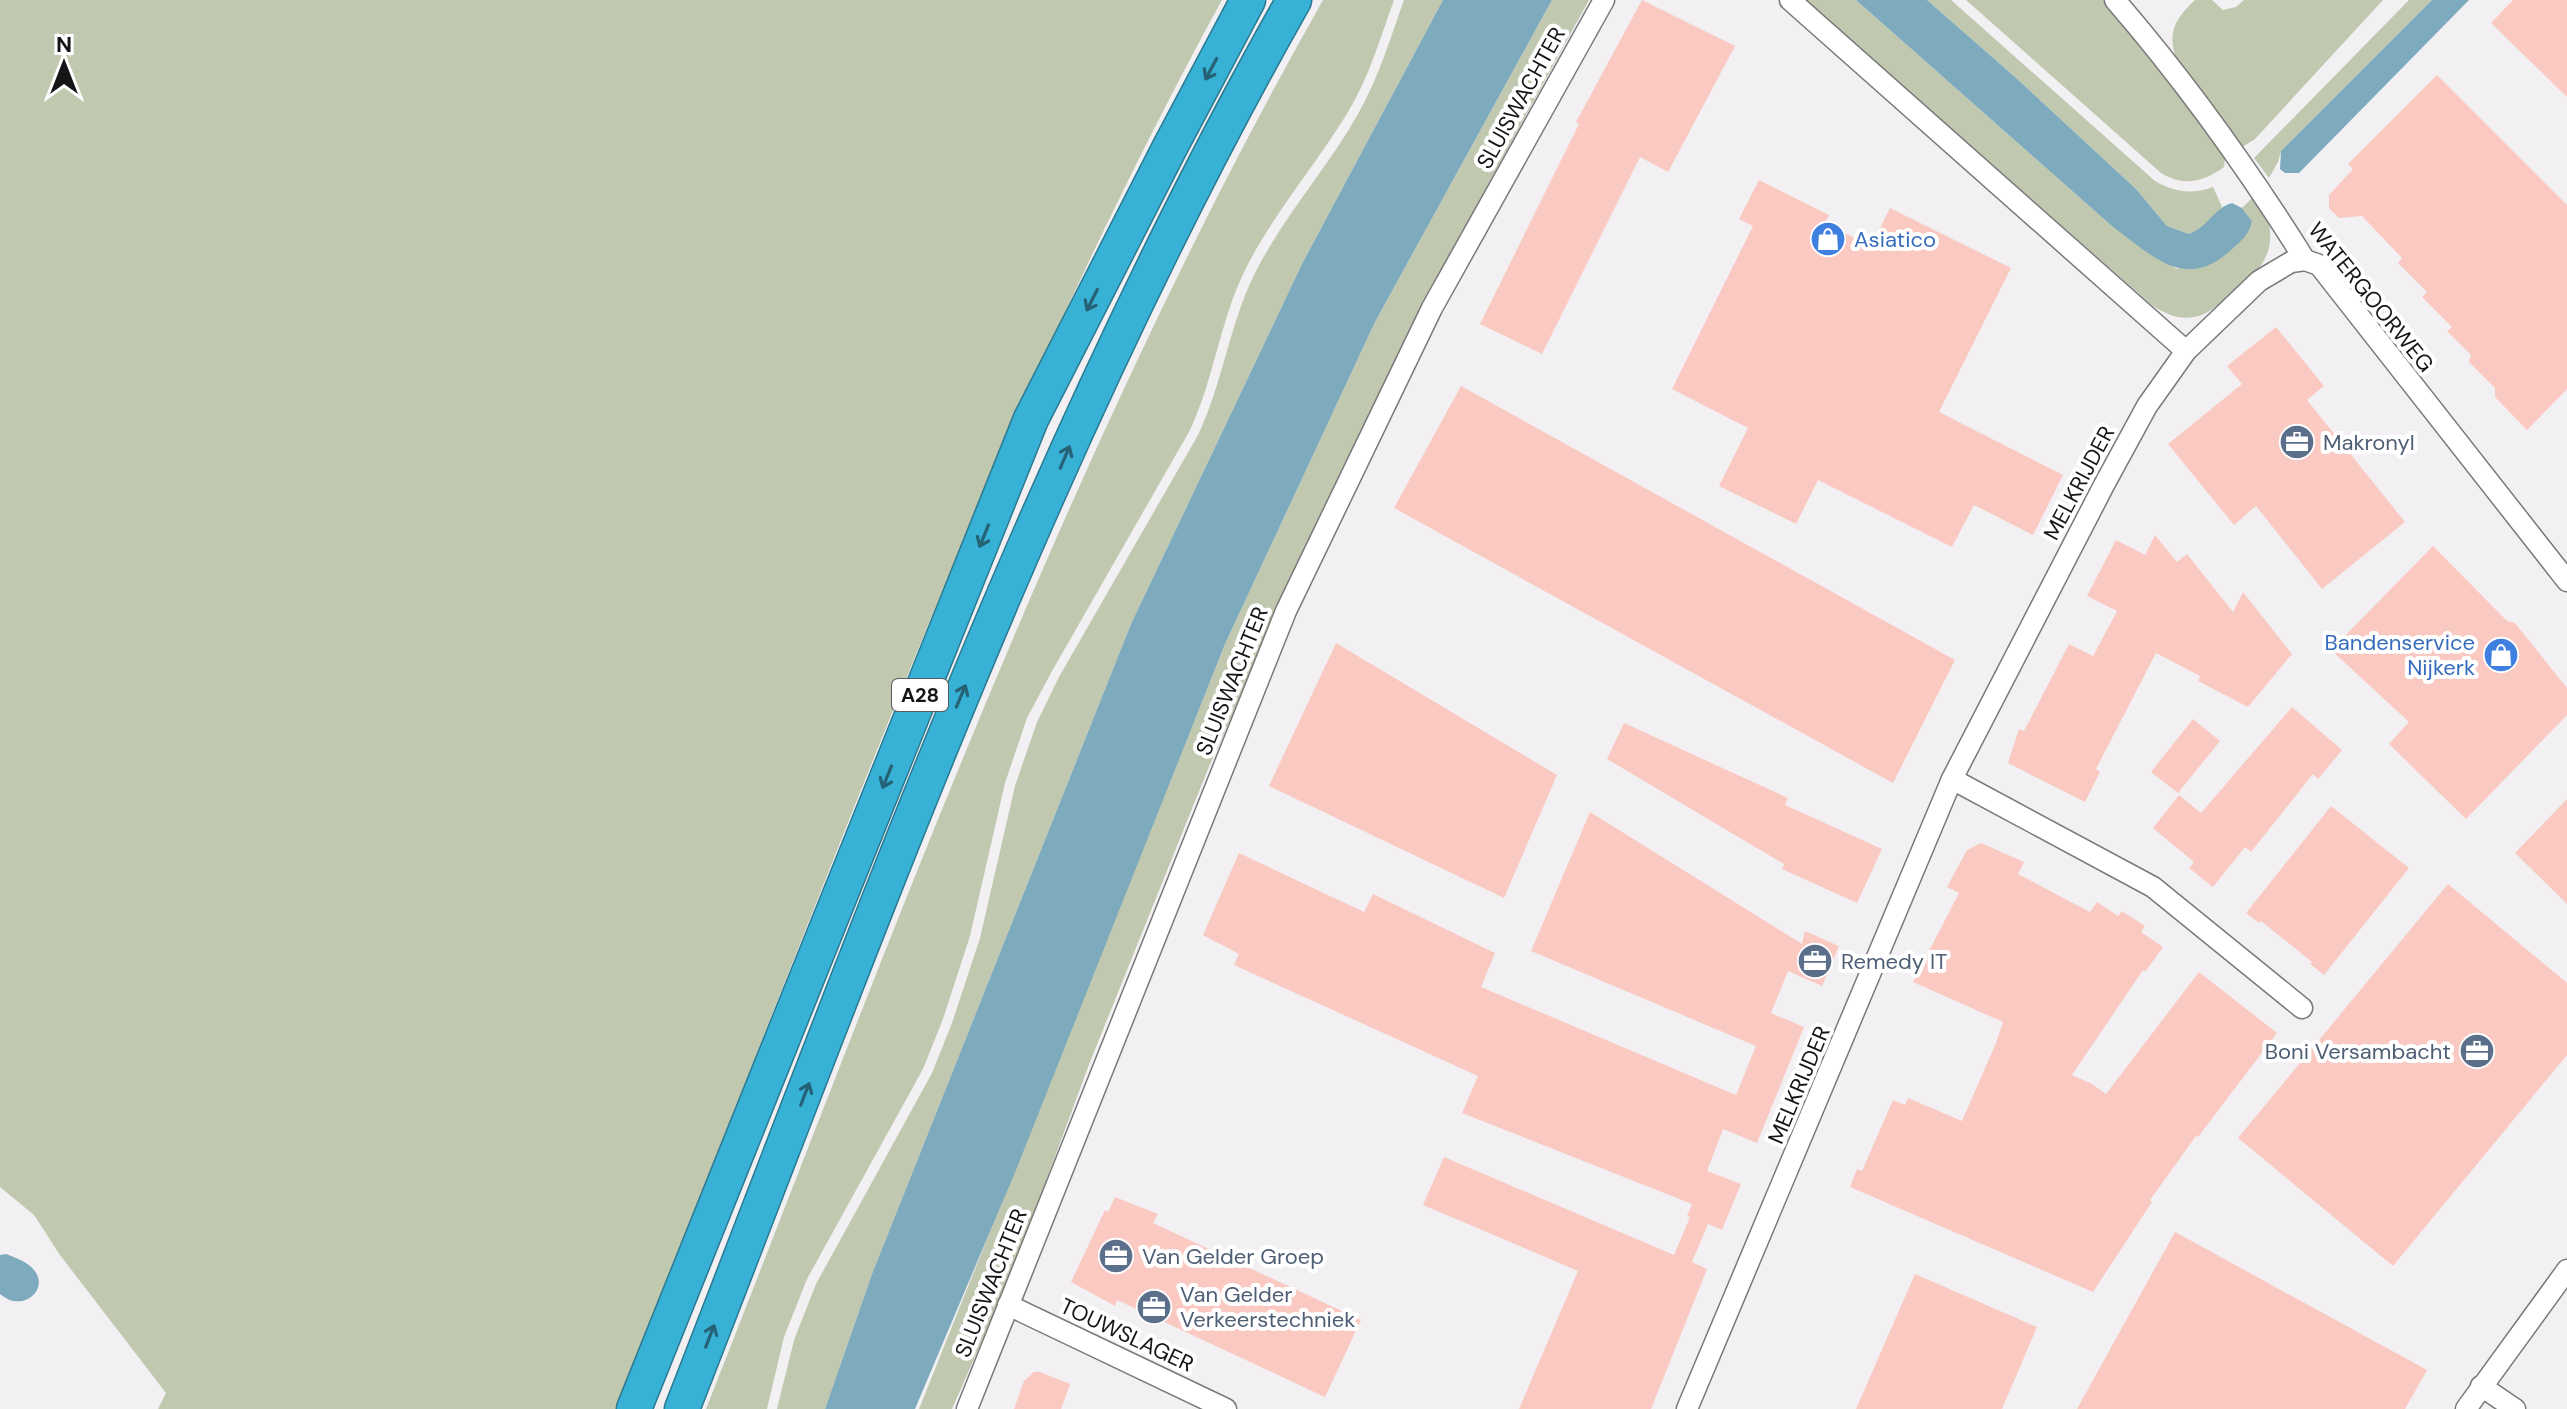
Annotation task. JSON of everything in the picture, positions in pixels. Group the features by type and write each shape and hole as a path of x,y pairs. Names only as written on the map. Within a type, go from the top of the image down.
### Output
{"highway":[{"name":"A28","path":"634,1409 1031,419 1248,0"},
{"name":"A28","path":"682,1409 949,725 1072,440 1144,285 1294,0"}],"street":[{"name":"SLUISWACHTER","path":"967,1409 1286,611 1432,308 1604,0"},
{"path":"1790,0 2186,351"},
{"name":"WATERGOORWEG","path":"2115,0 2231,149 2305,260 2319,265 2567,581"},
{"name":"MELKRIJDER","path":"1687,1409 1952,779 2133,432 2169,372 2186,351 2259,281 2291,262 2305,260"},
{"path":"1952,779 2153,887 2302,1008"},
{"path":"2466,1409 2567,1270"},
{"name":"TOUWSLAGER","path":"1008,1305 1226,1409"},
{"path":"2481,1386 2515,1409"}],"green space":[{"path":"0,0 1222,0 1110,218 1007,440 865,779 616,1409 158,1409 166,1393 60,1255 34,1215 0,1187"},
{"path":"1323,0 1394,0 1374,58 1355,99 1268,229 1245,270 1229,309 1190,430 1027,718 1005,783 970,936 943,1019 923,1069 807,1279 784,1337 767,1409 706,1409 917,872 1066,517 1146,342 1231,170"},
{"path":"1404,0 1443,0 1303,262 1131,624 872,1274 825,1409 777,1409 794,1340 816,1284 932,1073 952,1023 980,938 1015,786 1037,722 1059,677 1198,435 1255,273 1358,114 1378,72"},
{"path":"1552,0 1589,0 1459,237 1344,466 1208,769 1090,1062 1011,1275 952,1409 919,1409 1225,644 1375,322"},
{"path":"1805,0 1856,0 2113,227 2177,269 2252,221 2242,208 2253,197 2269,224 2269,249 2264,260 2250,280 2205,314 2183,318 2158,309"},
{"path":"1927,0 1951,0 2155,181 2183,191 2213,187 2222,207 2204,228 2189,234 2167,226 2136,189"},
{"path":"1966,0 2106,0 2187,102 2225,158 2224,167 2193,181 2178,180 2161,173"},
{"path":"2195,0 2212,0 2223,10 2236,7 2244,0 2383,0 2255,139 2241,148 2178,63 2174,53 2174,28"},
{"path":"2409,0 2432,0 2281,151 2269,178 2254,158"}],"water":[{"path":"1443,0 1552,0 1375,322 1225,644 1016,1170 915,1409 825,1409 872,1274 1131,624 1303,262"},
{"path":"1856,0 1927,0 2136,189 2167,226 2189,234 2232,203 2242,208 2252,221 2247,234 2231,250 2199,268 2184,269 2156,258 2113,227"},
{"path":"2432,0 2469,0 2299,173 2285,173 2280,169 2281,151"},
{"path":"0,1255 22,1260 34,1270 39,1285 32,1297 17,1301 0,1294"}],"building":[{"path":"1642,0 1735,46 1668,172 1640,157 1542,354 1480,324 1579,124 1576,122"},
{"path":"2513,0 2567,0 2567,97 2491,23"},
{"path":"2437,75 2567,205 2567,389 2527,430 2495,397 2495,388 2469,362 2471,355 2447,331 2452,327 2422,297 2427,292 2398,263 2402,258 2362,216 2339,218 2329,208 2329,195 2353,169 2348,164"},
{"path":"1759,180 1829,215 1825,223 1871,246 1890,208 2011,268 1939,412 2063,475 2033,535 1974,505 1952,547 1818,480 1796,524 1719,486 1748,428 1672,389 1753,226 1739,219"},
{"path":"2276,327 2324,386 2307,400 2405,522 2322,589 2256,506 2234,525 2168,444 2242,384 2227,366"},
{"path":"1461,386 1955,660 1893,783 1394,508"},
{"path":"2155,535 2177,562 2187,554 2233,612 2243,592 2292,654 2248,707 2198,681 2200,676 2156,653 2096,769 2100,772 2085,802 2008,763 2019,729 2024,731 2069,644 2093,656 2117,611 2087,596 2116,540 2145,555"},
{"path":"2433,546 2507,621 2515,623 2567,688 2567,715 2466,819 2389,744 2409,722 2331,650"},
{"path":"1336,643 1557,775 1504,898 1269,786"},
{"path":"2292,707 2342,750 2318,779 2313,774 2251,852 2245,847 2213,887 2189,868 2194,862 2153,828 2179,795 2201,813"},
{"path":"2193,719 2220,741 2178,793 2151,772"},
{"path":"1624,723 1788,798 1785,805 1882,849 1857,903 1782,869 1784,864 1607,759"},
{"path":"2567,799 2567,904 2515,853"},
{"path":"2331,806 2409,868 2324,975 2261,921 2259,923 2246,913"},
{"path":"1590,812 1802,944 1805,931 1839,946 1822,986 1788,971 1771,1013 1804,1027 1757,1143 1723,1129 1707,1171 1741,1184 1722,1230 1708,1224 1692,1262 1707,1269 1651,1409 1519,1409 1578,1271 1423,1205 1444,1157 1674,1255 1690,1217 1687,1216 1692,1204 1462,1113 1478,1076 1234,965 1239,954 1203,935 1239,853 1364,912 1373,894 1495,953 1481,987 1736,1095 1756,1046 1531,951"},
{"path":"1981,843 2024,862 2018,874 2090,912 2097,902 2118,916 2122,911 2145,926 2141,932 2163,947 2146,971 2143,970 2072,1075 2106,1094 2199,972 2277,1033 2150,1200 2152,1202 2093,1292 1850,1187 1857,1169 1862,1171 1893,1100 1905,1105 1908,1098 1962,1121 1996,1043 2003,1022 1913,982 1959,893 1947,887 1967,850"},
{"path":"2448,884 2567,983 2567,1055 2393,1266 2238,1138"},
{"path":"1115,1197 1158,1214 1153,1223 1361,1320 1325,1397 1117,1300 1115,1306 1071,1282 1105,1210 1108,1212"},
{"path":"2175,1232 2427,1370 2405,1409 2077,1409"},
{"path":"1915,1274 2037,1327 2002,1409 1856,1409"},
{"path":"1034,1372 1070,1384 1061,1409 1014,1409 1024,1381"}],"place":[{"name":"Asiatico","path":"1828,239"},
{"name":"Makronyl","path":"2297,442"},
{"name":"Bandenservice Nijkerk","path":"2501,655"},
{"name":"Remedy IT","path":"1815,961"},
{"name":"Boni Versambacht","path":"2477,1051"},
{"name":"Van Gelder Groep","path":"1116,1256"},
{"name":"Van Gelder Verkeerstechniek","path":"1154,1307"}]}
